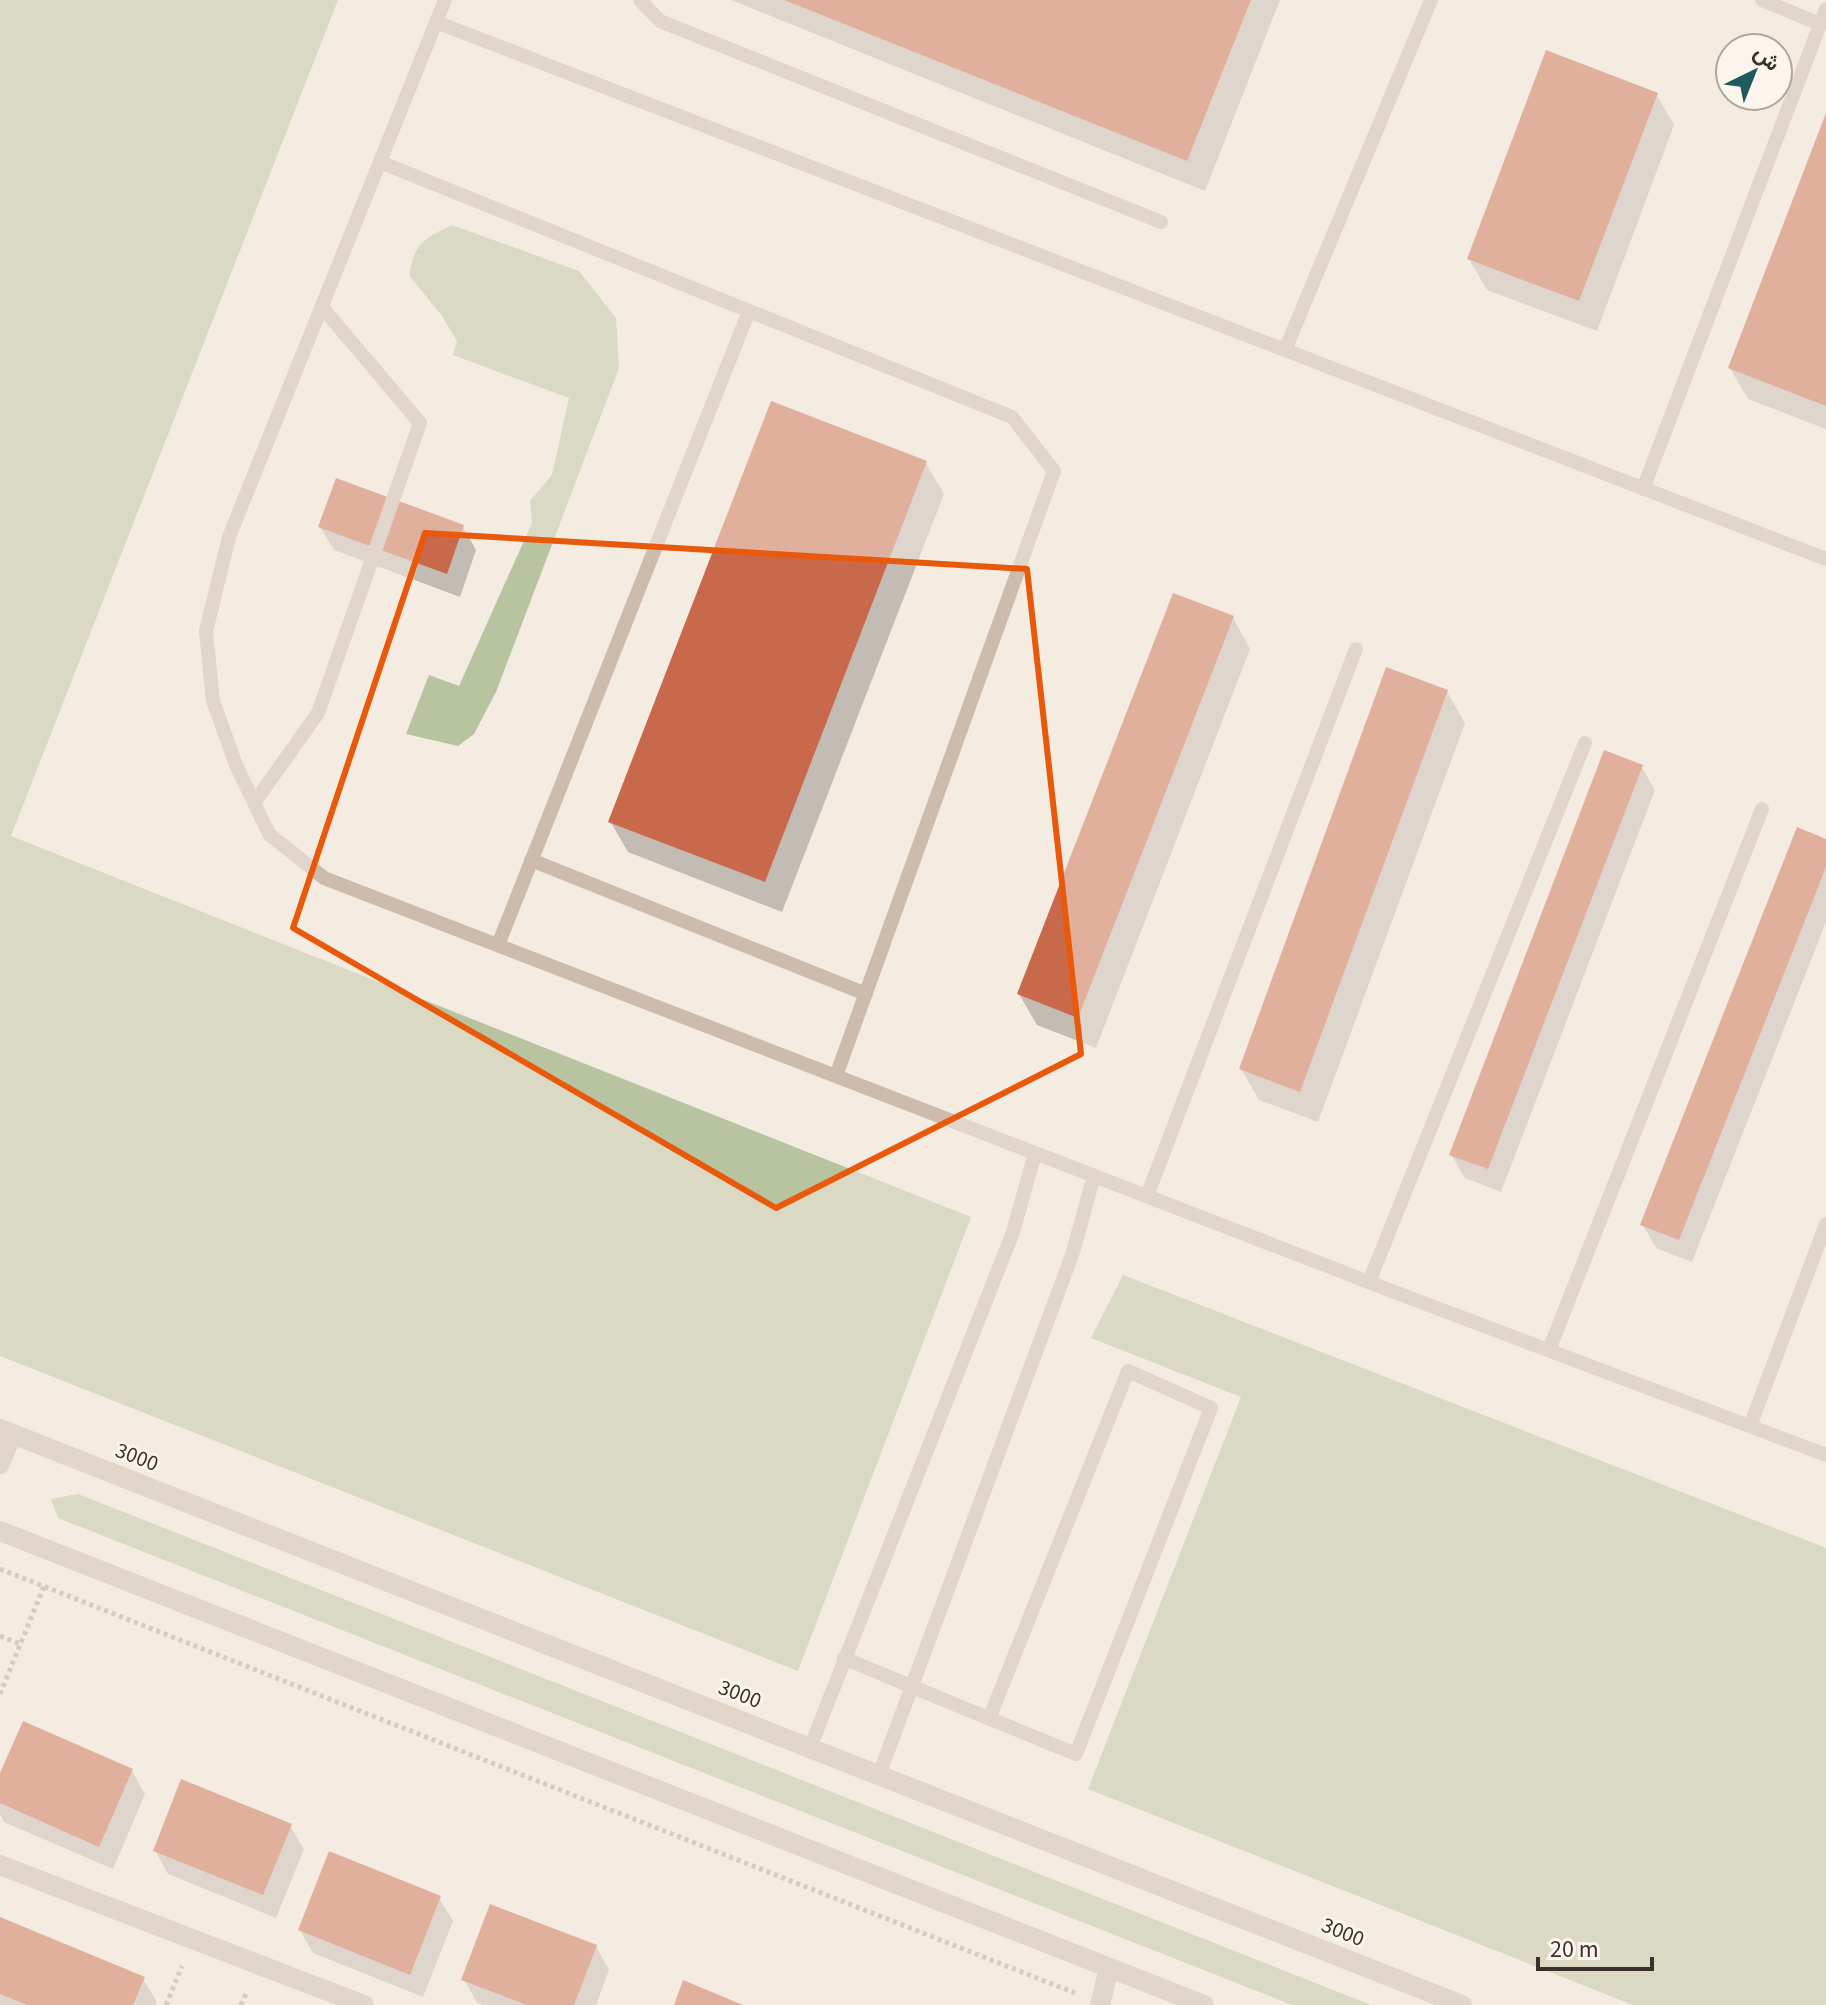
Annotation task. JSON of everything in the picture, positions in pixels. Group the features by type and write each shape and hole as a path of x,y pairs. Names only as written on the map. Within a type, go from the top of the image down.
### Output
{"street":[{"path":"0,1464 6,1431"},
{"name":"3000","path":"6,1431 1462,2005"},
{"path":"0,1531 1204,2005"},
{"path":"0,1865 364,2005"},
{"path":"1100,2004 1109,1968"}],"lane":[{"path":"445,0 229,537 206,631 213,701 236,765 269,834 324,878 1826,1455"},
{"path":"640,0 660,21 1161,222"},
{"path":"1285,350 1431,0"},
{"path":"1762,0 1820,24"},
{"path":"1643,489 1826,9"},
{"path":"436,22 1826,559"},
{"path":"380,162 1012,417 1054,471 836,1076"},
{"path":"254,803 318,713 420,423 322,307"},
{"path":"498,945 749,311"},
{"path":"1147,1196 1356,649"},
{"path":"1369,1282 1585,743"},
{"path":"1549,1350 1762,809"},
{"path":"531,860 866,994"},
{"path":"810,1748 1013,1232 1035,1153"},
{"path":"879,1775 1072,1255 1094,1176"},
{"path":"1750,1426 1826,1224"},
{"path":"844,1658 989,1719 1076,1754 1211,1408 1128,1371 989,1719"}],"path":[{"path":"0,1569 1100,2004"},
{"path":"0,1694 44,1586"},
{"path":"0,1636 20,1644"},
{"path":"166,2005 193,1940"}],"highlighted area":[{"path":"425,533 1027,569 1081,1054 776,1208 293,928"}],"green space":[{"path":"0,0 338,0 11,836 971,1217 798,1671 0,1356"},
{"path":"452,225 579,271 616,318 619,368 496,692 474,734 458,746 406,734 429,675 459,686 532,523 530,501 552,475 569,398 453,355 457,341 442,316 409,275 414,256 422,243"},
{"path":"1123,1275 1826,1548 1826,2005 1633,2005 1088,1789 1241,1397 1091,1338"},
{"path":"78,1494 1371,2005 1292,2005 58,1518 51,1499"}],"building":[{"path":"784,0 1251,0 1187,161"},
{"path":"1546,50 1658,93 1579,301 1467,259"},
{"path":"1826,113 1826,406 1728,368"},
{"path":"771,401 927,461 765,882 608,822"},
{"path":"336,478 464,525 447,574 318,527"},
{"path":"1173,593 1234,616 1078,1018 1017,994"},
{"path":"1386,667 1448,690 1300,1092 1239,1069"},
{"path":"1604,750 1643,765 1488,1169 1449,1155"},
{"path":"1797,827 1826,839 1826,867 1679,1240 1640,1225"},
{"path":"23,1721 133,1769 99,1847 0,1803 0,1773"},
{"path":"181,1779 292,1824 263,1895 153,1851"},
{"path":"329,1851 441,1896 410,1975 298,1930"},
{"path":"490,1904 597,1945 574,2005 527,2005 461,1980"},
{"path":"0,1917 145,1977 133,2005 27,2005 0,1994"},
{"path":"683,1980 743,2005 674,2005"}]}
